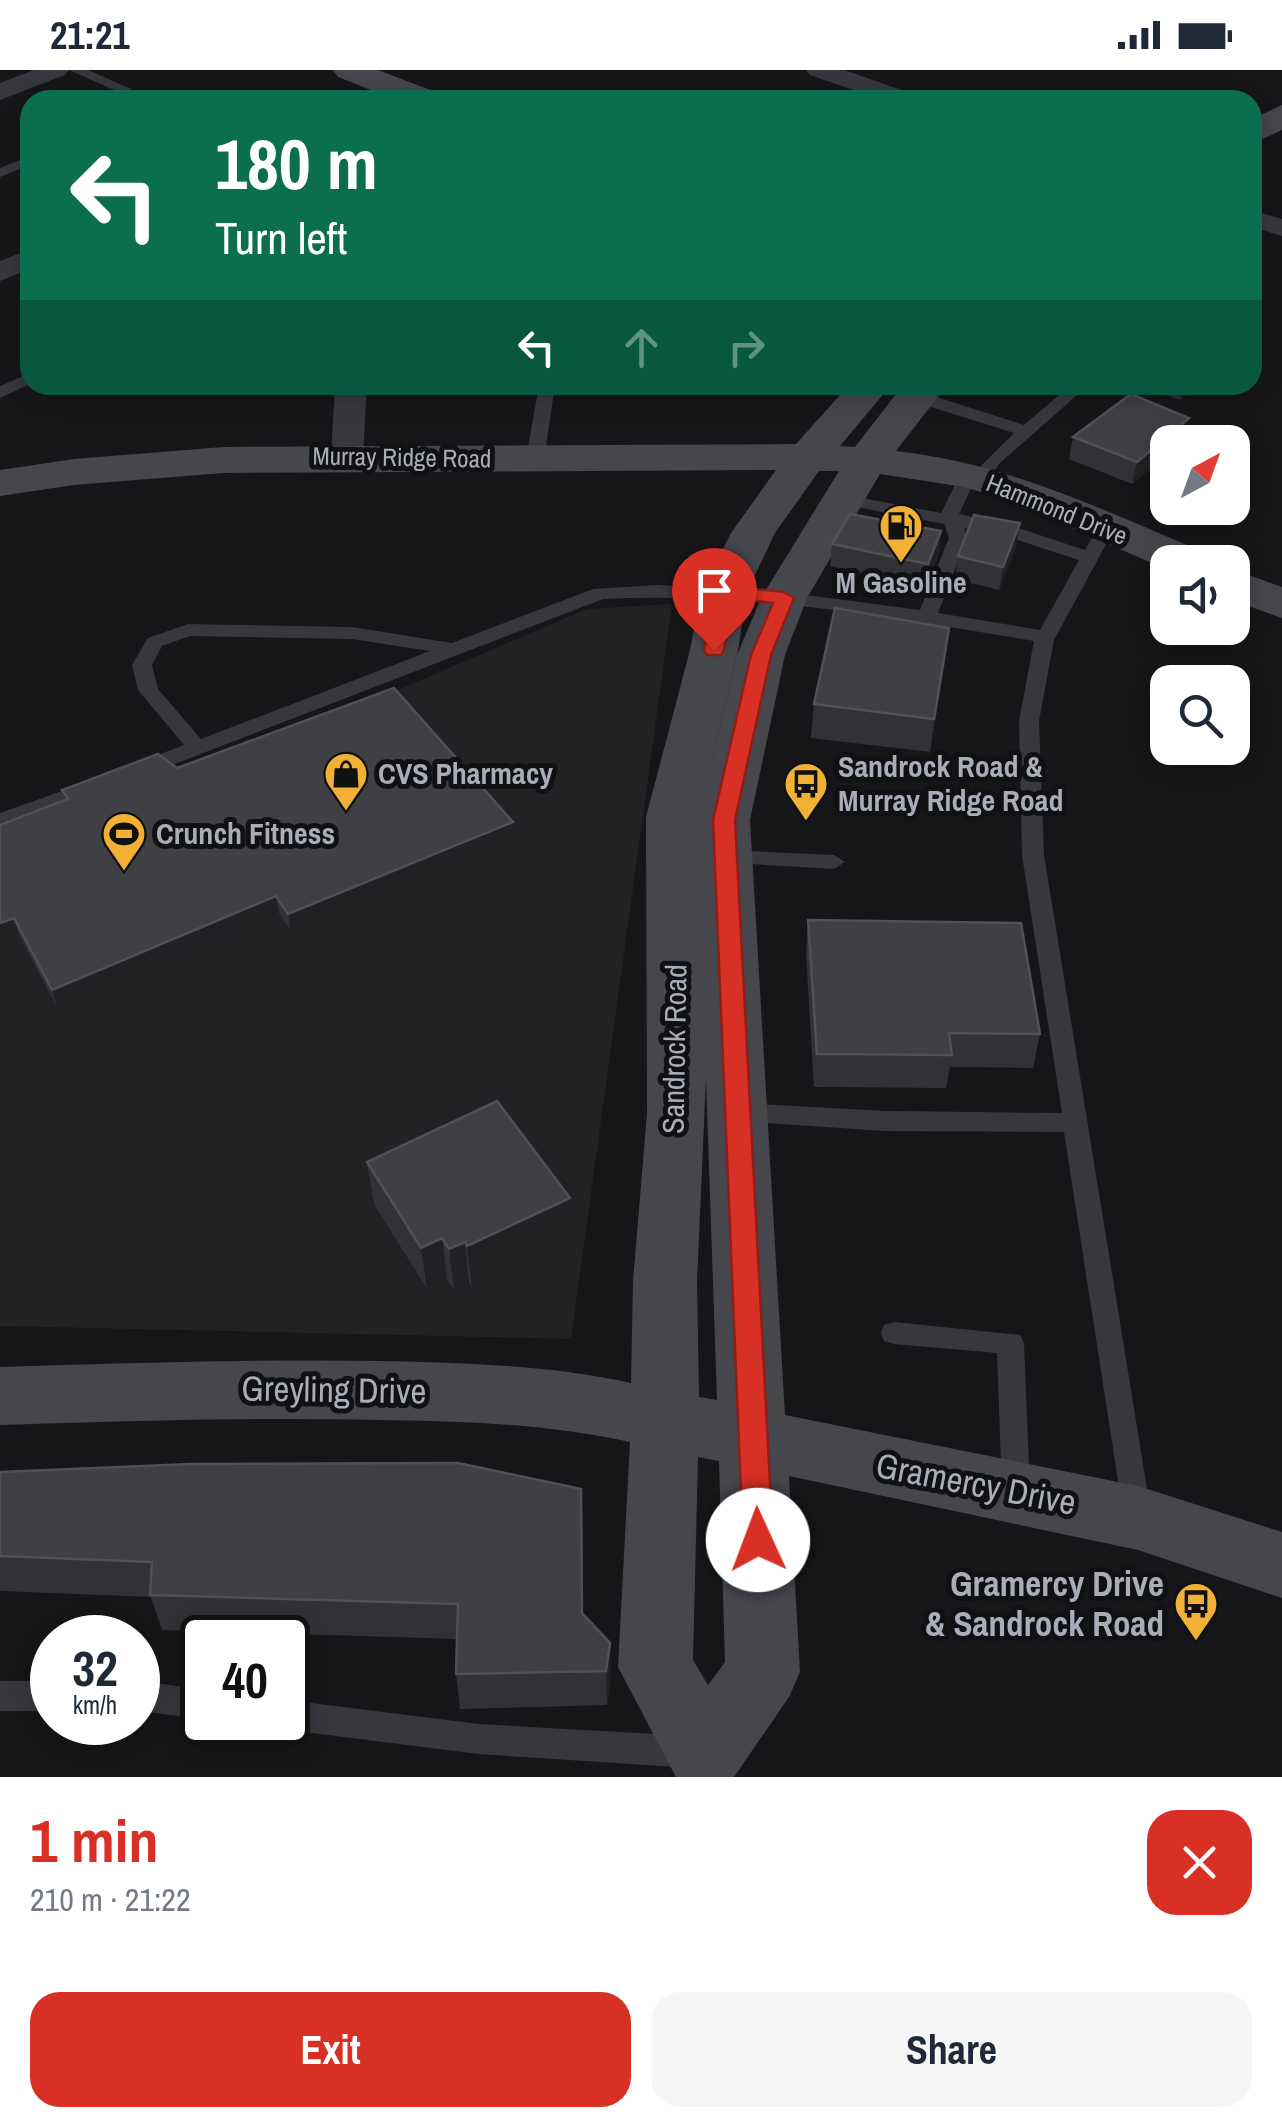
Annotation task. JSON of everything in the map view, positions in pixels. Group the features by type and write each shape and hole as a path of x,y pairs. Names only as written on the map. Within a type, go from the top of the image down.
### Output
{"main road":[{"path":"349,70 388,90"},
{"name":"Sandrock Road","path":"701,1765 762,1672 736,1112 700,856 672,817 714,650 724,592 754,533 805,460 862,395"},
{"name":"Sandrock Road","path":"701,1765 656,1667 665,1420 665,1281 700,856 724,820 761,655 784,598 856,481 917,395"},
{"name":"Murray Ridge Road","path":"0,484 45,476 271,456 805,460"},
{"name":"Hammond Drive","path":"805,460 856,481 919,464 974,476 1022,491 1098,543 1150,554"},
{"path":"1250,590 1282,604"},
{"name":"Greyling Drive","path":"0,1396 50,1398 234,1388 461,1392 574,1400 665,1420"},
{"name":"Gramercy Drive","path":"665,1420 1138,1518 1282,1565"}],"street":[{"path":"0,92 56,70"},
{"path":"820,70 864,76 889,90"},
{"path":"347,457 351,395"}],"lane":[{"path":"76,70 125,90"},
{"path":"535,459 545,395"},
{"path":"934,395 1026,431"},
{"path":"926,618 958,538 950,514 974,476 1070,395"},
{"path":"856,481 954,520 1098,543 1046,637 1029,720 1032,856 1138,1518"},
{"path":"0,821 600,593 652,589 724,592 1046,637"},
{"path":"198,748 148,690 142,664 155,642 188,630 334,633 456,650"},
{"path":"700,856 834,862"},
{"path":"736,1112 886,1121 1074,1123"},
{"path":"894,1333 1010,1344 1016,1490"},
{"path":"0,1696 30,1696"},
{"path":"310,1718 701,1765"}],"shaded area":[{"path":"672,604 571,1339 0,1326 0,840 403,688 587,609"}],"building":[{"path":"1130,395 1189,418 1181,425 1150,425 1150,451 1137,462 1073,437"},
{"path":"850,514 941,531 928,564 832,544"},
{"path":"974,515 1020,523 1003,567 958,556"},
{"path":"835,608 949,628 934,719 814,704"},
{"path":"394,688 513,822 288,914 276,896 52,990 14,918 0,923 0,825 68,799 62,790 158,754 177,768"},
{"path":"808,920 1021,923 1040,1034 949,1033 952,1055 817,1054"},
{"path":"497,1101 570,1198 467,1246 465,1242 449,1249 442,1238 421,1248 367,1162"},
{"path":"458,1463 581,1489 582,1613 610,1643 606,1671 456,1674 458,1604 150,1595 152,1562 0,1556 0,1472 191,1464"}],"place":[{"name":"M Gasoline","path":"901,564"},
{"name":"CVS Pharmacy","path":"346,812"},
{"name":"Sandrock Road & Murray Ridge Road","path":"806,822"},
{"name":"Crunch Fitness","path":"124,872"},
{"name":"Gramercy Drive & Sandrock Road","path":"1196,1642"}],"route":[{"path":"714,650 724,592 784,598 761,655 724,820 758,1540"}]}
